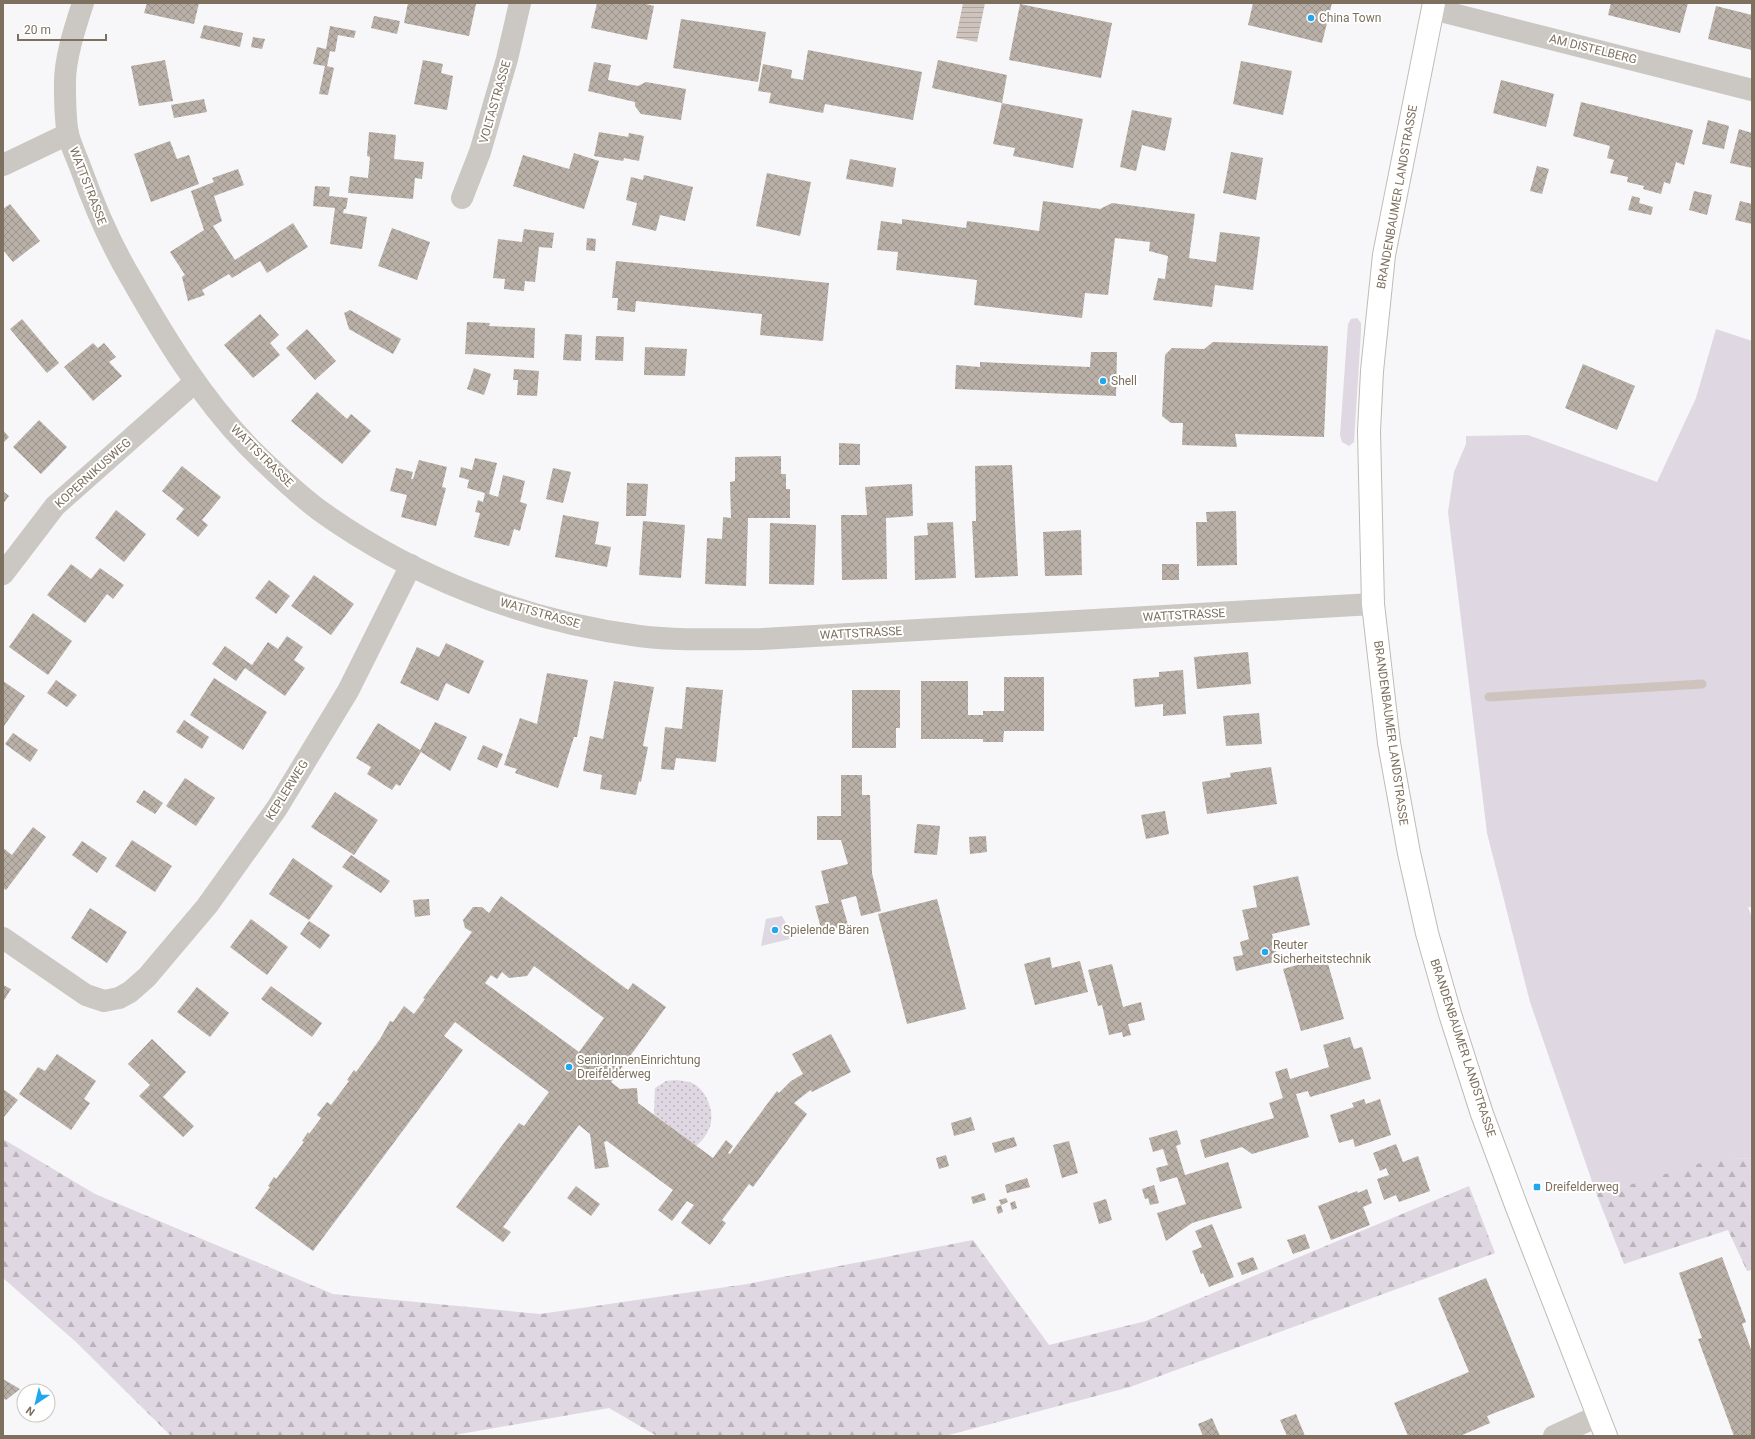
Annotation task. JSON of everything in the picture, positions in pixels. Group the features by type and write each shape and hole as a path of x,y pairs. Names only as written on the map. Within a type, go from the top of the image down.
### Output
{"main road":[{"name":"BRANDENBAUMER LANDSTRASSE","path":"1434,6 1408,132 1380,282 1372,370 1369,431 1373,604 1389,743 1401,816 1427,933 1450,1014 1482,1114 1606,1436"}],"street":[{"name":"WATTSTRASSE","path":"83,3 74,30 64,83 68,134 94,204 119,258 195,382 246,444 286,482 319,510 411,566 469,592 574,624 639,636 698,640 761,639 1373,604"},
{"name":"VOLTASTRASSE","path":"462,198 480,152 507,59 520,3"},
{"name":"AM DISTELBERG","path":"1434,6 1752,90"},
{"path":"3,165 68,134"},
{"name":"KOPERNIKUSWEG","path":"3,574 55,506 195,382"},
{"name":"KEPLERWEG","path":"3,938 86,995 104,1001 119,998 130,992 147,977 207,906 277,808 348,691 411,566"},
{"path":"1554,1436 1598,1416"}],"green space":[{"path":"1357,318 1361,323 1361,331 1354,442 1349,446 1342,442 1340,435 1348,324 1351,319"},
{"path":"1716,329 1752,341 1752,907 1748,907 1752,918 1752,1159 1735,1158 1616,1189 1595,1190 1530,1002 1487,833 1448,512 1454,472 1466,444 1466,436 1528,435 1657,482 1696,398"},
{"path":"782,916 794,938 761,946 766,919"},
{"path":"676,1080 690,1082 697,1086 706,1096 711,1109 711,1123 709,1129 696,1146 654,1114 655,1088 666,1081"},
{"path":"3,1139 95,1194 333,1294 540,1314 747,1284 973,1240 1049,1345 1146,1321 1469,1186 1495,1253 1130,1387 945,1436 657,1436 609,1408 449,1436 171,1436 76,1342 3,1278"},
{"path":"1735,1158 1752,1159 1752,1270 1747,1271 1728,1230 1624,1264 1595,1190 1616,1189 1704,1162"}],"shaded area":[{"path":"963,3 985,3 977,42 956,38"}],"building":[{"path":"147,3 199,3 194,24 144,13"},
{"path":"408,3 476,4 469,36 404,23"},
{"path":"597,3 642,3 654,6 647,40 591,28"},
{"path":"1253,3 1332,3 1322,43 1248,25"},
{"path":"1611,3 1688,3 1680,33 1608,15"},
{"path":"1020,4 1112,23 1101,78 1009,60"},
{"path":"1716,6 1752,15 1752,50 1708,39"},
{"path":"374,16 400,21 397,34 371,28"},
{"path":"681,19 766,32 758,82 673,68"},
{"path":"204,25 243,33 240,47 200,38"},
{"path":"330,26 356,31 354,38 338,35 335,52 330,51 327,66 334,68 328,95 319,94 325,66 313,64 317,47 326,49"},
{"path":"253,37 265,39 262,49 251,47"},
{"path":"808,50 922,72 913,120 825,104 823,113 769,103 771,93 758,91 763,64 792,70 791,78 803,80"},
{"path":"165,60 173,101 139,106 131,66"},
{"path":"423,60 443,64 441,73 453,76 447,110 414,104"},
{"path":"938,60 1007,75 1002,103 932,88"},
{"path":"1241,61 1292,71 1283,115 1233,104"},
{"path":"594,62 611,65 608,80 638,86 646,82 686,89 681,120 641,114 635,106 635,102 588,91"},
{"path":"1501,80 1554,94 1546,127 1493,113"},
{"path":"204,99 207,112 174,118 171,105"},
{"path":"1581,102 1693,130 1684,165 1676,162 1670,184 1664,182 1661,194 1643,189 1644,186 1627,182 1628,177 1610,173 1614,160 1607,158 1610,146 1573,136"},
{"path":"1002,103 1083,119 1073,168 1013,156 1015,148 993,144"},
{"path":"1132,110 1172,118 1165,151 1142,145 1136,171 1120,167"},
{"path":"1708,120 1729,126 1724,149 1702,144"},
{"path":"1739,129 1752,133 1752,168 1730,163"},
{"path":"369,132 396,135 394,159 424,162 422,179 415,178 413,199 348,193 350,176 368,178 370,157 367,156"},
{"path":"599,132 628,137 629,133 644,136 639,161 624,158 623,161 594,156"},
{"path":"170,141 177,159 189,155 199,184 151,202 134,154"},
{"path":"1231,152 1263,158 1256,200 1223,193"},
{"path":"574,153 599,161 584,209 513,186 523,155 569,169"},
{"path":"850,159 896,168 893,187 846,179"},
{"path":"1537,166 1549,169 1542,194 1530,191"},
{"path":"238,169 244,185 214,196 222,221 213,226 235,260 293,223 308,247 267,273 260,261 232,278 229,274 202,290 205,295 188,301 182,277 185,275 170,252 204,230 191,191 214,182 212,178"},
{"path":"767,173 811,182 800,236 756,226"},
{"path":"644,175 693,187 685,221 660,215 656,231 632,225 637,203 626,200 631,177 643,180"},
{"path":"315,186 330,187 329,196 348,198 346,209 344,209 343,213 367,217 362,249 330,244 335,208 313,206"},
{"path":"1694,191 1712,195 1707,215 1689,210"},
{"path":"1632,196 1640,198 1639,203 1653,207 1651,215 1628,210"},
{"path":"1043,201 1100,209 1112,203 1195,214 1189,258 1216,262 1220,232 1260,237 1253,290 1215,285 1212,307 1153,300 1158,278 1165,279 1168,256 1149,251 1150,242 1115,238 1108,295 1085,293 1082,318 974,305 977,280 896,270 898,252 877,250 881,221 902,224 902,219 966,228 967,221 1039,231"},
{"path":"1740,201 1752,204 1752,224 1735,220"},
{"path":"10,204 40,241 13,262 3,250 3,209"},
{"path":"392,228 430,242 417,280 378,266"},
{"path":"524,229 554,233 552,248 539,247 535,282 525,281 524,291 504,289 505,279 493,278 498,239 522,242"},
{"path":"587,238 596,239 595,251 586,250"},
{"path":"616,261 829,283 823,341 760,335 762,314 636,301 635,312 617,310 618,298 612,298"},
{"path":"350,310 401,339 393,354 349,329 344,313"},
{"path":"260,314 279,335 270,343 280,355 253,378 224,345"},
{"path":"22,319 59,363 47,373 10,329"},
{"path":"467,322 490,323 489,326 535,328 534,358 465,354"},
{"path":"307,329 336,361 315,380 286,348"},
{"path":"565,334 582,335 581,361 563,360"},
{"path":"596,336 624,337 623,361 595,360"},
{"path":"1213,342 1328,346 1324,437 1235,434 1237,447 1182,445 1183,423 1171,423 1162,416 1165,355 1172,348 1204,349"},
{"path":"93,343 98,348 104,343 116,357 109,362 122,376 93,401 64,367"},
{"path":"645,347 687,349 685,376 644,375"},
{"path":"1091,352 1117,352 1116,396 955,389 956,365 980,367 980,362 1090,367"},
{"path":"1583,364 1635,386 1617,430 1565,408"},
{"path":"474,368 491,374 484,395 467,389"},
{"path":"514,369 539,371 537,396 517,395 518,380 513,380"},
{"path":"317,392 347,419 351,414 371,431 342,464 291,421"},
{"path":"39,420 67,447 41,474 13,447"},
{"path":"3,430 9,437 3,443"},
{"path":"839,443 860,444 860,465 839,465"},
{"path":"781,456 781,474 786,474 786,489 790,489 790,518 748,518 746,586 705,584 707,538 722,539 723,517 731,518 730,482 735,481 735,457"},
{"path":"475,458 497,463 489,494 498,497 503,475 525,481 520,502 527,504 520,531 514,529 509,546 474,537 480,513 475,512 478,500 483,502 485,493 467,488 469,480 459,477 461,467 472,470"},
{"path":"419,460 447,467 442,487 446,488 436,526 401,517 407,495 390,491 396,468 413,472 411,479 413,479"},
{"path":"1012,465 1018,576 975,578 972,521 976,521 975,466"},
{"path":"182,466 221,497 202,520 208,525 198,537 176,519 184,509 162,491"},
{"path":"553,468 571,472 563,503 546,499"},
{"path":"627,483 648,484 646,516 626,516"},
{"path":"912,484 913,516 886,518 887,579 842,580 841,515 867,515 865,487"},
{"path":"3,491 9,496 3,504"},
{"path":"116,510 146,534 124,562 95,538"},
{"path":"1236,511 1237,565 1197,566 1196,522 1207,522 1206,512"},
{"path":"563,515 599,522 595,544 611,547 607,567 555,557"},
{"path":"643,521 685,525 681,578 639,575"},
{"path":"953,522 956,578 915,580 914,536 928,535 927,523"},
{"path":"770,523 816,525 814,585 769,584"},
{"path":"1081,530 1082,575 1045,576 1043,532"},
{"path":"71,564 91,579 100,568 124,585 113,599 107,594 85,623 47,595"},
{"path":"1162,564 1179,564 1179,580 1162,580"},
{"path":"314,575 354,604 331,635 291,606"},
{"path":"269,580 290,596 276,614 255,598"},
{"path":"33,613 72,641 48,675 9,647"},
{"path":"287,636 303,647 294,660 305,668 285,696 245,668 236,681 212,664 225,646 252,665 268,642 278,649"},
{"path":"446,643 484,661 469,694 446,683 438,701 400,683 417,647 439,657"},
{"path":"1248,652 1251,684 1197,689 1194,657"},
{"path":"1183,670 1186,714 1163,716 1163,704 1135,707 1133,679 1159,677 1159,672"},
{"path":"547,673 588,680 577,737 574,737 558,788 515,773 517,769 504,765 520,718 537,724"},
{"path":"1004,677 1044,677 1044,731 1004,731 1003,742 983,742 983,739 921,739 921,681 968,681 968,715 983,715 983,711 1004,711"},
{"path":"214,678 267,712 243,750 190,715"},
{"path":"56,680 77,695 67,707 47,693"},
{"path":"3,681 25,696 4,726 3,725"},
{"path":"614,681 654,687 643,746 648,747 641,782 639,781 636,795 600,789 602,775 583,771 590,736 603,739"},
{"path":"686,687 723,690 716,762 676,758 674,770 661,769 665,727 682,729"},
{"path":"852,690 900,690 900,728 896,728 896,748 852,748"},
{"path":"1259,713 1262,744 1226,746 1223,716"},
{"path":"184,720 209,737 202,749 176,732"},
{"path":"435,722 467,737 450,771 421,752 400,786 396,784 392,790 367,774 371,767 356,758 378,723 420,750"},
{"path":"13,733 38,750 30,762 5,744"},
{"path":"483,745 503,754 497,768 477,759"},
{"path":"1271,767 1277,804 1207,814 1202,782 1231,777 1230,773"},
{"path":"841,775 862,775 862,795 870,795 872,873 881,911 861,916 856,896 841,900 848,925 822,932 815,906 829,903 821,871 848,864 841,840 817,840 817,816 841,816"},
{"path":"185,778 215,798 196,826 166,806"},
{"path":"144,790 163,803 155,814 136,802"},
{"path":"335,792 378,820 354,855 311,827"},
{"path":"1165,811 1169,834 1146,839 1141,815"},
{"path":"917,824 940,826 937,855 914,853"},
{"path":"33,827 46,837 6,890 3,888 3,848 12,855"},
{"path":"986,836 987,852 970,854 969,837"},
{"path":"132,840 172,866 155,892 115,866"},
{"path":"82,841 107,858 97,873 72,855"},
{"path":"351,855 390,881 381,893 342,867"},
{"path":"293,858 333,886 309,920 269,894"},
{"path":"1298,876 1310,925 1272,934 1278,961 1236,971 1233,957 1243,955 1240,942 1249,939 1242,910 1257,907 1253,886"},
{"name":"SeniorInnenEinrichtung Dreifelderweg","path":"501,896 628,990 633,983 666,1007 611,1082 620,1089 637,1088 638,1103 713,1158 726,1140 733,1146 728,1153 730,1154 777,1091 779,1093 791,1081 803,1074 792,1054 831,1034 851,1072 812,1092 811,1090 794,1103 807,1114 753,1187 749,1184 722,1220 726,1223 710,1245 681,1223 694,1205 687,1201 672,1221 658,1210 673,1190 607,1141 604,1142 609,1167 595,1169 590,1134 579,1125 503,1227 511,1232 503,1242 456,1207 519,1123 524,1126 549,1092 455,1022 444,1036 463,1050 313,1251 255,1208 270,1187 268,1186 274,1177 276,1179 304,1142 302,1141 308,1132 309,1134 321,1118 317,1115 327,1102 331,1105 349,1081 347,1080 354,1070 356,1072 380,1039 390,1021 393,1022 404,1006 414,1014 425,999 423,998 472,932 465,928 463,920 473,907 482,907 489,913","holes":["534,966 604,1018 579,1052 485,983 491,975 497,979 502,972 509,978 527,976"]},
{"path":"429,899 430,915 415,917 413,900"},
{"path":"937,899 966,1009 907,1024 878,914"},
{"path":"90,908 127,932 107,963 71,938"},
{"path":"251,919 288,947 267,975 230,947"},
{"path":"309,921 330,935 320,949 300,934"},
{"path":"1050,957 1052,968 1080,961 1088,992 1035,1005 1024,964"},
{"path":"1326,957 1344,1019 1301,1031 1283,969"},
{"path":"1112,964 1123,1007 1141,1002 1145,1020 1128,1024 1131,1035 1123,1037 1122,1032 1109,1035 1102,1005 1098,1006 1088,970"},
{"path":"3,985 11,989 3,1002"},
{"path":"271,986 322,1023 312,1037 261,999"},
{"path":"197,987 229,1013 210,1037 177,1012"},
{"path":"1350,1037 1354,1049 1362,1047 1371,1079 1310,1097 1308,1091 1296,1094 1309,1137 1252,1154 1242,1147 1205,1158 1200,1140 1274,1118 1269,1103 1283,1098 1275,1072 1287,1068 1290,1079 1329,1067 1323,1045"},
{"path":"152,1039 186,1072 163,1097 194,1126 183,1137 139,1096 150,1085 128,1064"},
{"path":"57,1054 96,1081 84,1099 90,1103 71,1130 19,1094 38,1067 45,1071"},
{"path":"3,1089 18,1100 3,1118"},
{"path":"1364,1099 1366,1104 1380,1099 1391,1135 1355,1147 1353,1139 1339,1143 1330,1115 1354,1107 1352,1103"},
{"path":"971,1117 975,1130 954,1136 951,1123"},
{"path":"1177,1130 1181,1144 1176,1146 1185,1175 1228,1162 1242,1208 1192,1223 1166,1241 1157,1213 1186,1204 1177,1177 1160,1182 1156,1168 1168,1165 1163,1149 1153,1152 1149,1138"},
{"path":"1014,1137 1017,1146 995,1153 992,1143"},
{"path":"1069,1141 1078,1173 1062,1178 1053,1145"},
{"path":"1396,1144 1403,1162 1418,1156 1430,1191 1399,1202 1396,1195 1384,1200 1377,1179 1389,1175 1386,1168 1380,1171 1373,1153"},
{"path":"946,1155 949,1166 939,1169 936,1158"},
{"path":"1027,1178 1030,1187 1007,1193 1005,1185"},
{"path":"1154,1185 1159,1203 1150,1205 1148,1198 1145,1199 1142,1189"},
{"path":"576,1186 600,1204 591,1216 567,1198"},
{"path":"1367,1189 1372,1203 1363,1207 1370,1225 1331,1240 1318,1206 1357,1191 1358,1193"},
{"path":"984,1193 986,1200 973,1204 971,1197"},
{"path":"1006,1198 1008,1202 1001,1205 999,1200"},
{"path":"1106,1199 1112,1220 1099,1224 1093,1203"},
{"path":"1015,1201 1017,1208 1012,1210 1010,1203"},
{"path":"1001,1205 1003,1212 998,1214 996,1207"},
{"path":"1212,1224 1234,1277 1209,1287 1203,1273 1201,1274 1192,1251 1202,1247 1195,1231"},
{"path":"1305,1234 1310,1248 1293,1254 1287,1240"},
{"path":"1253,1257 1258,1269 1242,1275 1237,1263"},
{"path":"1722,1257 1746,1322 1742,1324 1752,1352 1752,1436 1734,1436 1698,1339 1702,1338 1679,1273"},
{"path":"1486,1278 1535,1397 1487,1416 1490,1423 1460,1436 1408,1436 1394,1403 1469,1372 1438,1298"},
{"path":"3,1379 16,1387 16,1392 6,1400 3,1398"},
{"path":"1296,1414 1305,1436 1287,1436 1280,1420"},
{"path":"1212,1418 1220,1436 1203,1436 1198,1424"}],"waterway":[{"path":"1489,697 1702,684"}],"place":[{"name":"China Town","path":"1311,18"},
{"name":"Shell","path":"1103,381"},
{"name":"Spielende Bären","path":"775,930"},
{"name":"Reuter Sicherheitstechnik","path":"1265,952"},
{"name":"SeniorInnenEinrichtung Dreifelderweg","path":"569,1067"},
{"name":"Dreifelderweg","path":"1537,1187"}]}
